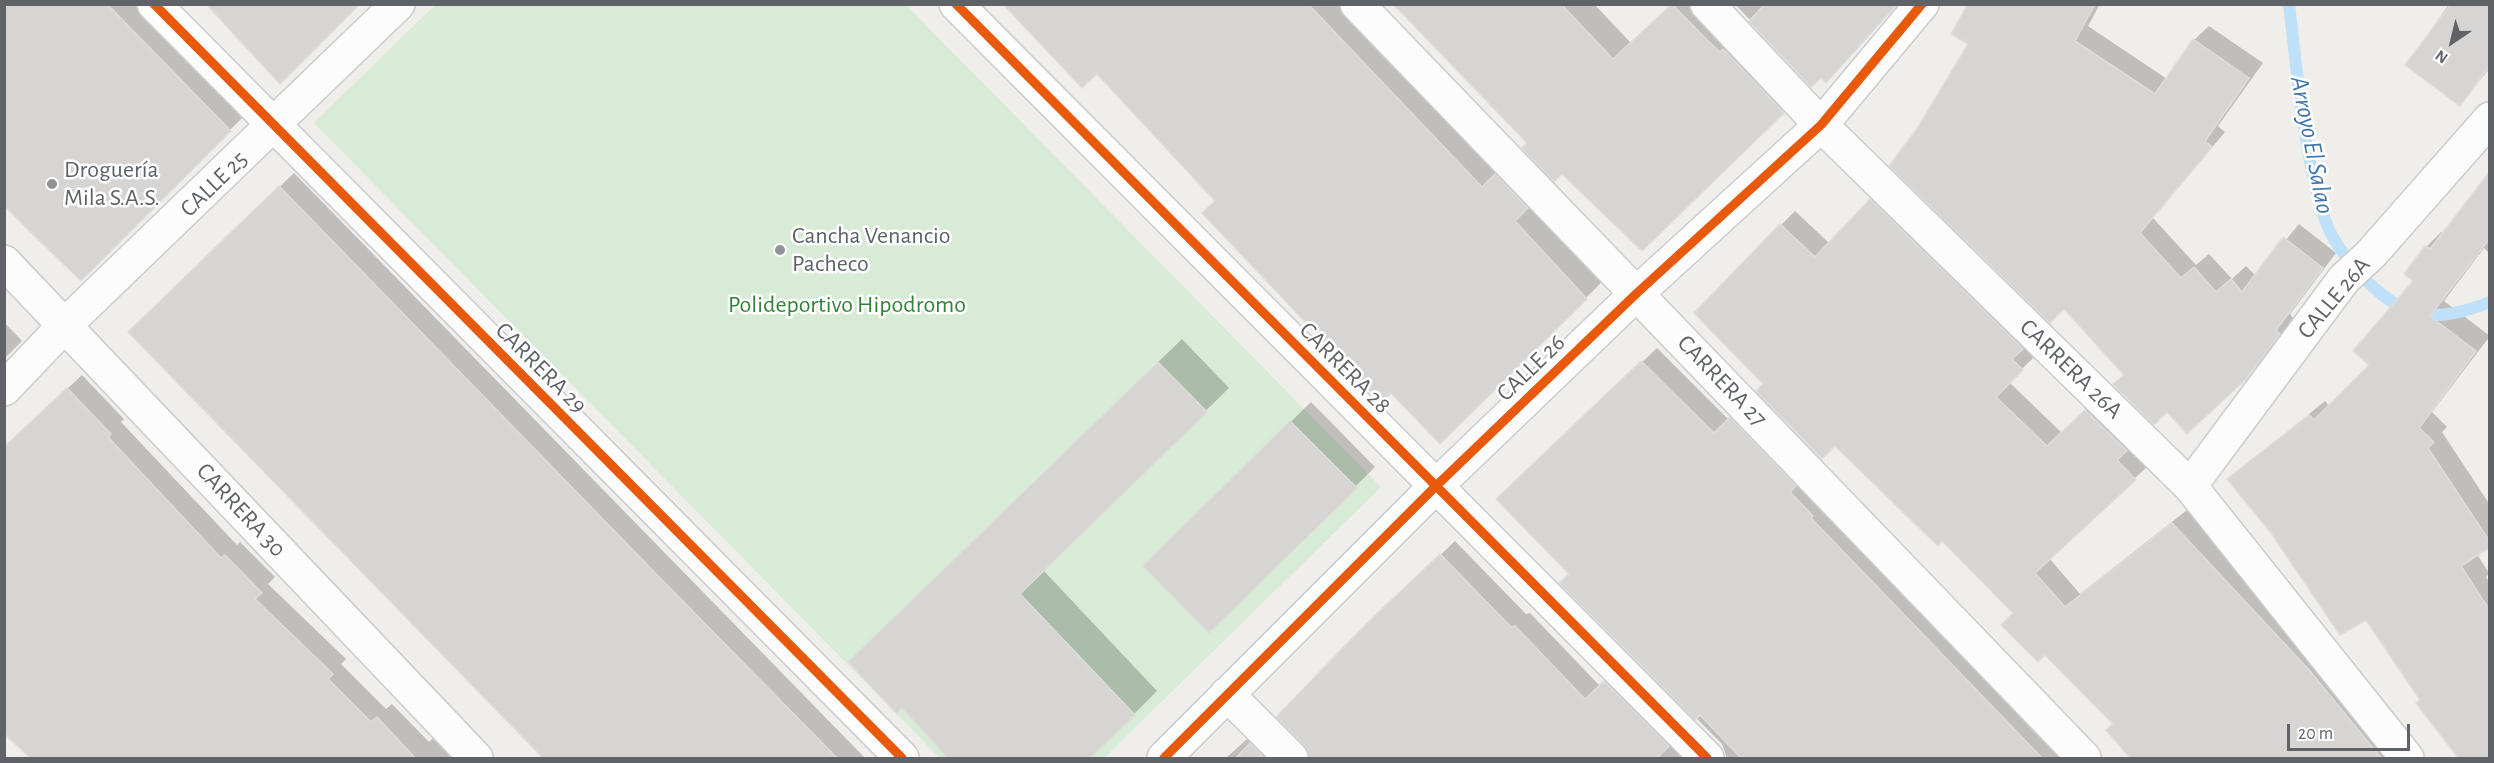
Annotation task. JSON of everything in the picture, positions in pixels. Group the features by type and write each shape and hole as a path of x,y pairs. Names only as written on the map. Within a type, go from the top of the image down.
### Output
{"street":[{"name":"CARRERA 29","path":"154,4 902,759"},
{"name":"CALLE 25","path":"4,389 66,324 274,127 399,4"},
{"name":"CARRERA 28","path":"956,4 1707,759"},
{"name":"CARRERA 27","path":"1357,4 2084,759"},
{"name":"CARRERA 26A","path":"1707,4 1821,125 2190,486 2407,759"},
{"name":"CALLE 26","path":"1164,759 1435,487 1637,293 1821,125 1922,4"},
{"name":"CALLE 26A","path":"2190,486 2344,279 2371,254 2490,119"},
{"name":"CARRERA 30","path":"4,262 66,324 476,759"},
{"path":"1227,694 1291,759"}],"green space":[{"name":"Polideportivo Hipodromo","path":"435,5 906,5 1381,487 1104,758 940,758 314,123"}],"building":[{"path":"4,4 107,4 231,131 81,281 4,206"},
{"path":"206,4 360,4 280,84"},
{"path":"1003,4 1308,4 1482,187 1495,174 1528,208 1515,221 1587,299 1440,444 1391,393 1381,402 1202,213 1215,201 1097,74 1082,88"},
{"path":"1393,4 1561,4 1613,59 1672,4 1720,52 1723,49 1784,113 1642,251 1562,174 1554,182 1522,148 1527,143"},
{"path":"1765,4 1897,4 1826,83 1821,78 1811,87 1749,21"},
{"path":"1968,4 2095,4 2075,41 2155,94 2193,39 2249,78 2205,141 2212,147 2140,233 2181,278 2194,267 2216,292 2231,279 2242,292 2283,237 2323,268 2276,330 2280,334 2246,379 2187,434 2167,412 2154,425 2113,384 2124,375 2064,309 2050,323 1889,166 1918,127 1968,44 1951,34"},
{"path":"2451,4 2490,4 2490,65 2460,106 2405,65"},
{"path":"2490,171 2490,238 2430,316 2476,351 2419,428 2434,442 2428,448 2490,542 2490,547 2461,566 2490,611 2490,759 2459,759 2416,703 2420,700 2366,620 2340,635 2271,533 2227,479 2309,415 2314,420 2369,365 2353,351 2413,281 2404,274 2425,246 2430,249"},
{"path":"279,186 838,759 544,759 128,332"},
{"path":"1870,199 2023,349 2012,359 2023,370 1996,397 2047,446 2085,410 2127,451 2117,460 2136,480 2035,573 2065,607 2172,523 2310,671 2382,759 2131,759 2106,730 2113,724 2045,655 2038,662 2001,625 2013,613 1942,541 1938,546 1835,446 1822,459 1756,391 1763,384 1694,313 1780,224 1815,257"},
{"path":"1641,361 1714,433 1730,417 1796,486 1790,492 1813,516 1811,518 2043,759 1742,759 1700,715 1695,720 1559,583 1569,574 1496,499"},
{"path":"1158,362 1207,412 1020,594 1135,715 1089,759 949,759 902,708 897,714 848,662"},
{"path":"67,388 111,434 108,437 221,558 225,555 262,593 255,599 333,674 328,679 371,722 377,717 416,759 31,759 4,733 4,447"},
{"path":"1290,421 1357,488 1209,633 1143,566"},
{"path":"1440,554 1511,627 1515,626 1585,699 1604,681 1669,746 1656,759 1309,759 1304,745 1276,717 1366,624"},
{"path":"1250,743 1265,759 1235,759"}],"waterway":[{"name":"Arroyo El Salao","path":"2289,4 2302,116 2312,173 2327,225 2337,244 2375,289 2404,309 2434,315 2451,314 2490,302"}],"cycle path":[{"path":"154,4 902,758"},
{"path":"956,4 1707,758"},
{"path":"1164,758 1435,487 1637,293 1821,125 1922,4"}],"place":[{"name":"Droguería Mila S.A.S.","path":"52,184"},
{"name":"Cancha Venancio Pacheco","path":"780,250"}]}
